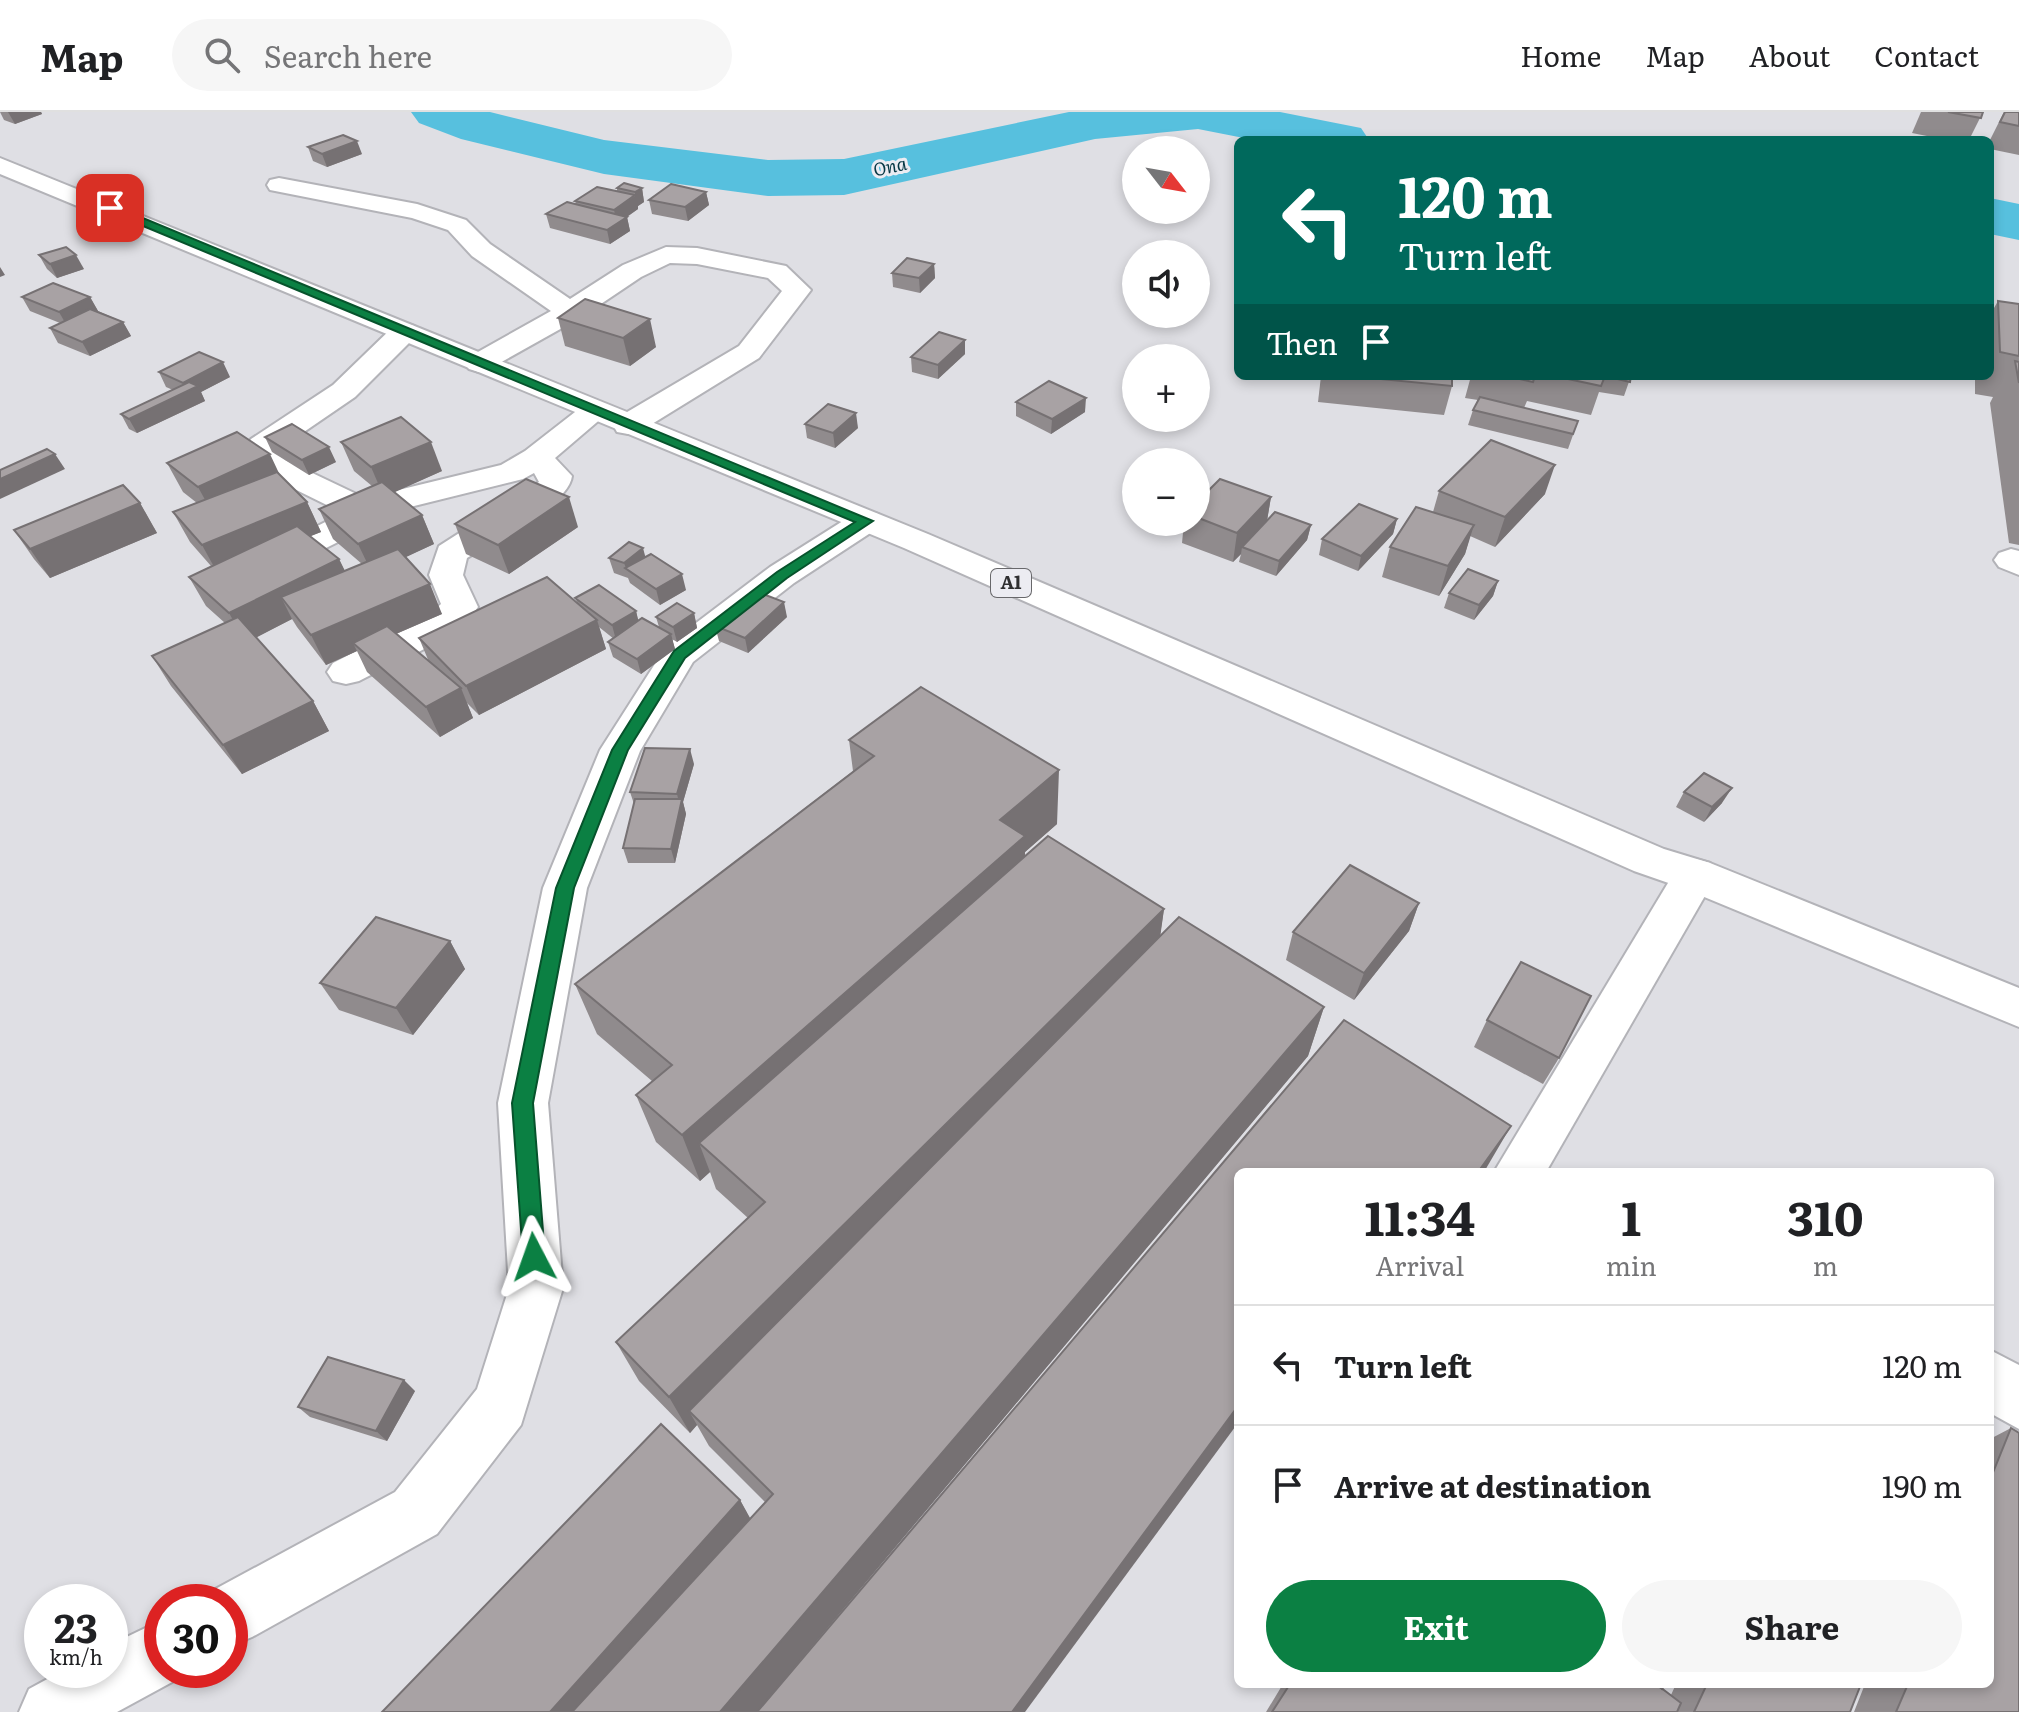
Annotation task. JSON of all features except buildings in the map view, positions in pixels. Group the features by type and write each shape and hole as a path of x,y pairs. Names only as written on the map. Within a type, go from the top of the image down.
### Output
{"main road":[{"name":"A1","path":"0,165 866,521 1649,860 1695,875 2019,1008"},
{"path":"279,185 417,212 457,225 481,250 570,312"},
{"path":"479,363 570,312 632,271 666,255 697,256 777,272 797,290 749,352 628,425"},
{"path":"369,513 273,466 262,446 344,391 404,332"},
{"path":"294,551 394,501 512,472 536,458 595,411"},
{"path":"346,672 444,621 460,607 446,575 451,553 540,498 555,485 556,476 536,458"},
{"path":"248,1605 416,1513 501,1405 536,1288 523,1103 565,888 620,750 680,654 782,575 866,521"},
{"path":"1521,1168 1695,875"},
{"path":"1994,1381 2019,1400"},
{"path":"52,1712 144,1662"}],"waterway":[{"name":"Ona","path":"438,112 480,127 604,157 768,178 844,177 1095,123 1198,113 1320,136"},
{"name":"Ona","path":"1994,217 2019,222"}],"route":[{"path":"110,208 866,521 782,575 680,654 644,707 620,750 565,888 523,1103 534,1257"}]}
